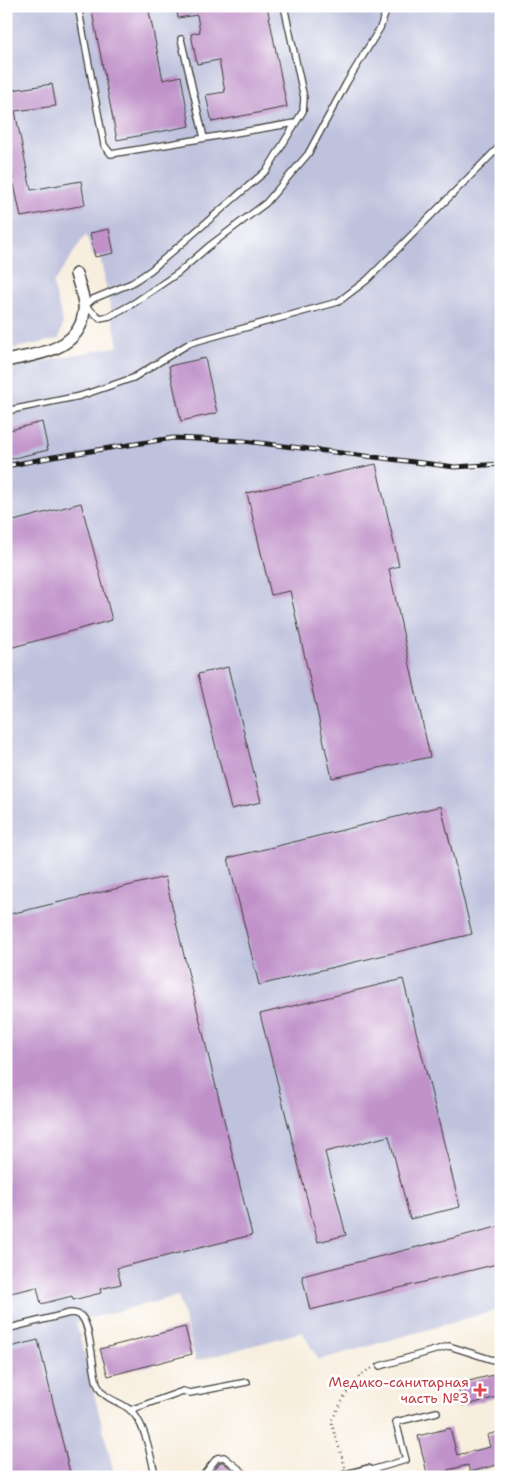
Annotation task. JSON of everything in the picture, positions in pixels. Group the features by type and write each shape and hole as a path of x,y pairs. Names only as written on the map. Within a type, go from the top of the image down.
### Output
{"street":[{"path":"6,361 47,352 66,342 79,327 83,318 84,306 76,274"}],"lane":[{"path":"78,6 104,145 111,154 295,123"},
{"path":"284,6 304,98 303,111 267,170 159,264 132,283 93,298 84,306 100,318 110,316 134,303 178,273 266,203 308,154 347,82 380,28 388,6"},
{"path":"181,39 204,138"},
{"path":"6,411 80,396 133,378 190,343 338,302 367,280 501,145"},
{"path":"6,1329 70,1313 77,1313 82,1316 97,1383 103,1395 130,1410 143,1429 156,1477"},
{"path":"380,1366 449,1346 493,1360 501,1358"},
{"path":"130,1410 183,1391 190,1393 247,1382"},
{"path":"356,1475 406,1460 396,1422 438,1412"},
{"path":"202,1477 220,1456 224,1457 249,1477"}],"path":[{"path":"356,1475 331,1421 356,1379 365,1371 380,1366"}],"shaded area":[{"path":"6,6 501,6 501,976 498,977 501,988 501,1309 319,1360 302,1332 196,1361 178,1296 76,1322 115,1477 6,1477 6,369 118,346 100,257 94,258 86,234 53,284 63,323 59,339 6,350"}],"building":[{"path":"91,6 148,6 163,80 181,76 190,126 117,140"},
{"path":"176,6 267,6 287,107 212,122 206,95 225,92 219,60 197,64 191,34 200,32 197,15 178,18"},
{"path":"52,84 56,106 15,111 31,190 81,181 85,205 21,217 6,147 6,91"},
{"path":"109,229 114,253 95,257 90,233"},
{"path":"205,358 217,413 181,421 169,366"},
{"path":"42,422 48,450 6,460 6,431"},
{"path":"376,464 399,566 389,569 430,757 332,778 290,591 271,595 247,493"},
{"path":"81,503 112,620 6,649 6,523"},
{"path":"228,667 261,802 231,809 198,674"},
{"path":"441,806 472,934 259,985 228,858"},
{"path":"165,877 252,1235 117,1268 121,1284 100,1289 101,1293 73,1300 72,1296 41,1304 37,1287 6,1294 6,915"},
{"path":"403,979 460,1207 410,1219 389,1136 325,1152 346,1235 318,1242 260,1014"},
{"path":"501,1226 501,1263 310,1310 302,1276"},
{"path":"185,1327 192,1354 108,1376 100,1349"},
{"path":"38,1340 71,1477 6,1477 6,1348"},
{"name":"Медико-санитарная часть №3","path":"501,1373 501,1396 463,1406 457,1384"},
{"path":"450,1428 457,1455 490,1447 487,1435 498,1432 501,1444 501,1464 470,1472 468,1465 448,1470 449,1477 428,1477 418,1436"},
{"path":"220,1462 223,1462 241,1477 209,1477"}],"railway":[{"path":"6,466 173,438 244,441 455,467 501,464"}],"place":[{"name":"Медико-санитарная часть №3","path":"480,1390"}]}
